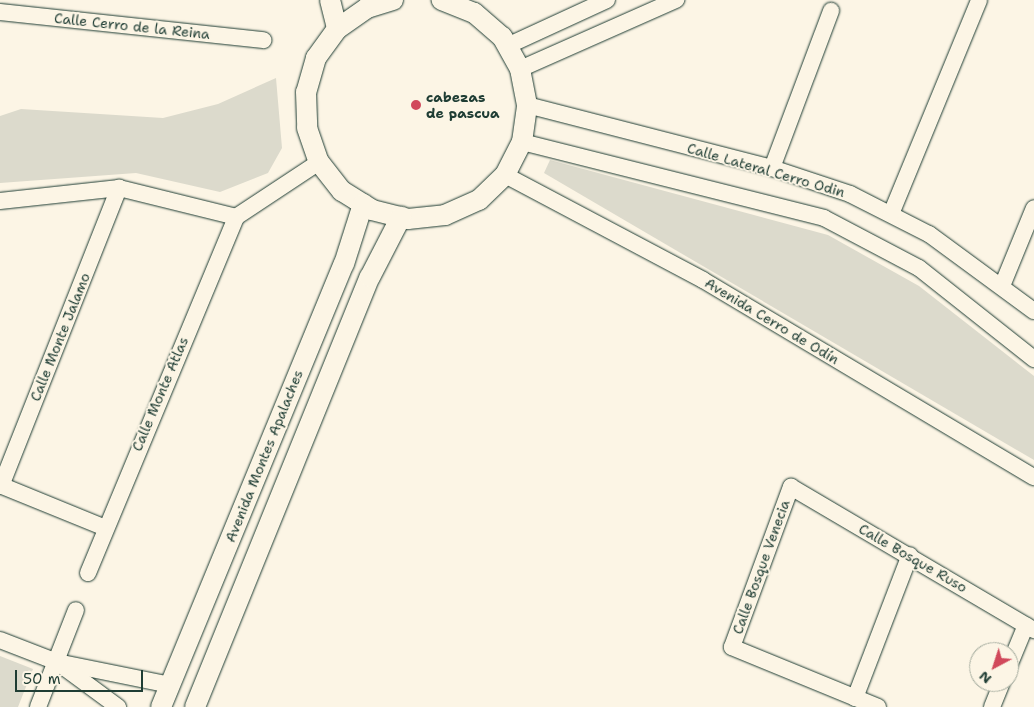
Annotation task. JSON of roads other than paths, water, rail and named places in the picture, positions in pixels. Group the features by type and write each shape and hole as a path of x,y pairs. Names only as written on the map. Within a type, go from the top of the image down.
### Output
{"street":[{"path":"330,0 337,29"},
{"path":"393,0 367,8 337,29 316,58 306,92 306,128 319,162 342,191 363,204 401,217 445,216 479,200 506,175 522,142 528,105 520,69 507,46 474,13 442,0"},
{"path":"507,46 607,0"},
{"path":"520,69 676,0"},
{"path":"891,214 979,0"},
{"path":"772,168 831,11"},
{"name":"Calle Cerro de la Reina","path":"0,12 264,40"},
{"name":"Calle Lateral Cerro Odin","path":"528,105 772,168 850,194 929,234 1034,311"},
{"path":"522,142 824,218 919,268 1034,359"},
{"path":"0,201 119,188 236,217 319,162"},
{"name":"Avenida Cerro de Odín","path":"506,175 703,280 1034,477"},
{"name":"Calle Monte Jalamo","path":"1,485 119,188"},
{"name":"Avenida Montes Apalaches","path":"161,707 344,264 363,204"},
{"path":"1002,286 1034,208"},
{"name":"Calle Monte Atlas","path":"88,573 103,527 236,217"},
{"path":"195,707 370,277 401,217"},
{"path":"1,485 103,527"},
{"name":"Calle Bosque Ruso","path":"791,487 1030,627"},
{"name":"Calle Bosque Venecia","path":"791,487 732,647 856,698"},
{"path":"878,707 856,698 910,555"},
{"path":"214,578 241,593"},
{"path":"38,707 76,610"},
{"path":"1019,647 1030,627"},
{"path":"0,640 57,662 170,685"},
{"path":"57,662 118,707"},
{"path":"992,707 998,692"}],"place":[{"name":"cabezas de pascua","path":"416,105"}]}
